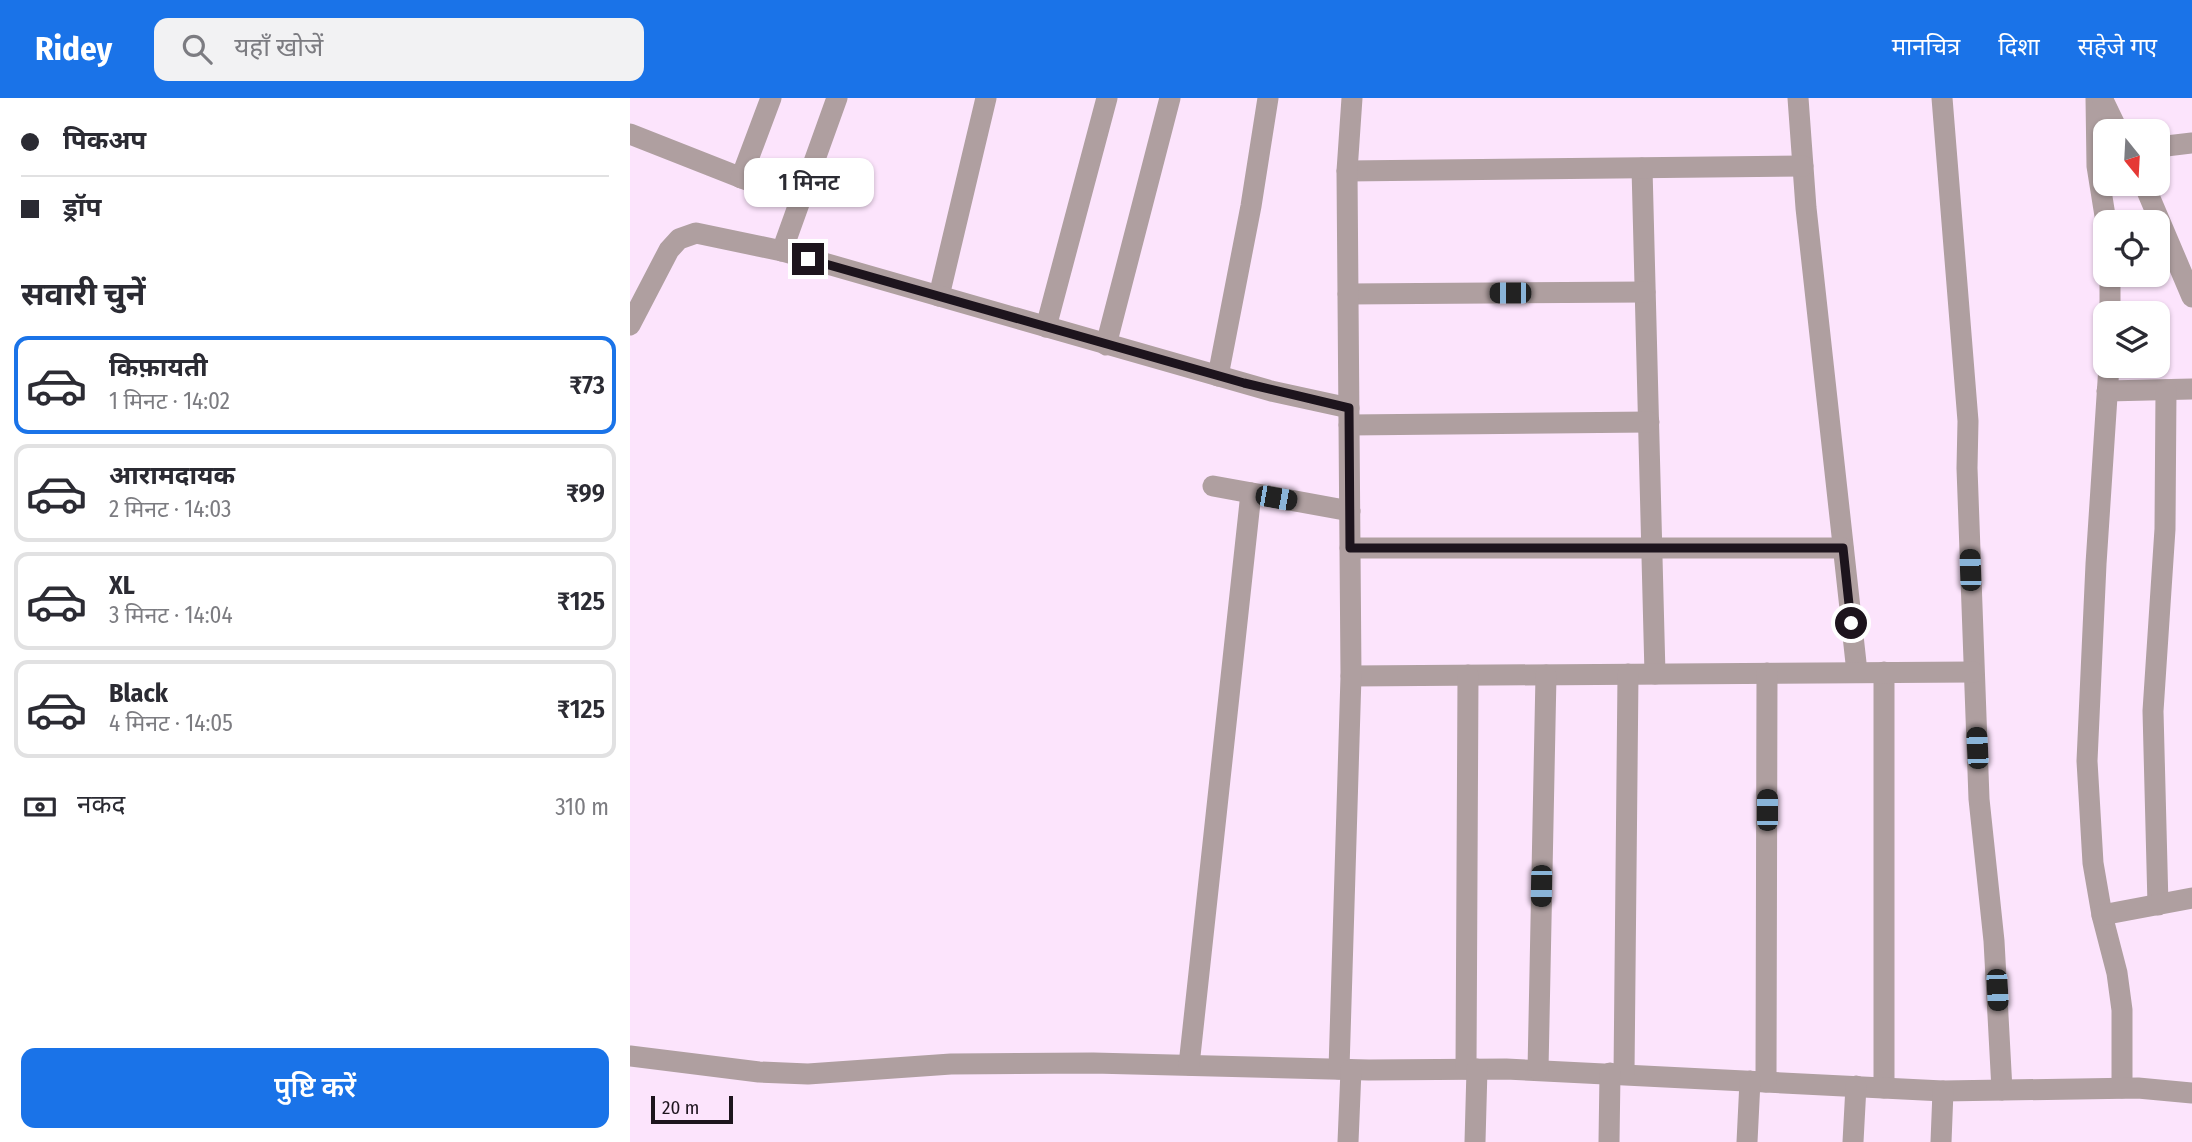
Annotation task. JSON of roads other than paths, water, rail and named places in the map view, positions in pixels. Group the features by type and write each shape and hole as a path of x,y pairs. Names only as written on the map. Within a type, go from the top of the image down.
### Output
{"street":[{"path":"741,178 771,98"},
{"path":"782,251 838,98"},
{"path":"939,296 986,98"},
{"path":"1046,327 1107,98"},
{"path":"1106,345 1170,98"},
{"path":"1218,376 1251,206 1257,153 1268,98"},
{"path":"1348,1142 1345,1070 1351,676 1348,171 1352,98"},
{"path":"1798,98 1857,672"},
{"path":"1942,98 1968,421 1967,468 1979,799 1994,941 2001,1090"},
{"path":"2096,98 2097,166 2104,210"},
{"path":"2102,98 2112,119"},
{"path":"630,134 800,201"},
{"path":"2170,146 2192,143"},
{"path":"1348,171 1803,166"},
{"path":"1642,168 1655,674"},
{"path":"2149,196 2192,297"},
{"path":"630,325 669,250 680,239 696,233 782,251 1218,376 1349,417 1648,422"},
{"path":"1348,295 1645,292"},
{"path":"2108,378 2087,761 2093,863 2102,915 2118,973 2122,1010 2122,1088"},
{"path":"2107,391 2192,389"},
{"path":"2158,905 2153,711 2165,529 2166,390"},
{"path":"1213,486 1350,511"},
{"path":"1189,1065 1251,493"},
{"path":"1350,548 1843,548"},
{"path":"1884,672 1884,1088"},
{"path":"1351,676 1973,672"},
{"path":"1747,1142 1758,1082 1768,673"},
{"path":"1609,1142 1617,1074 1628,674"},
{"path":"1468,675 1471,1069 1475,1142"},
{"path":"1538,1070 1545,675"},
{"path":"2102,915 2192,898"},
{"path":"630,1056 759,1072 808,1074 951,1064 1189,1065 1345,1070 1538,1070 1943,1091 2122,1088 2192,1093"},
{"path":"1853,1142 1856,1086"},
{"path":"1941,1142 1943,1091"}]}
